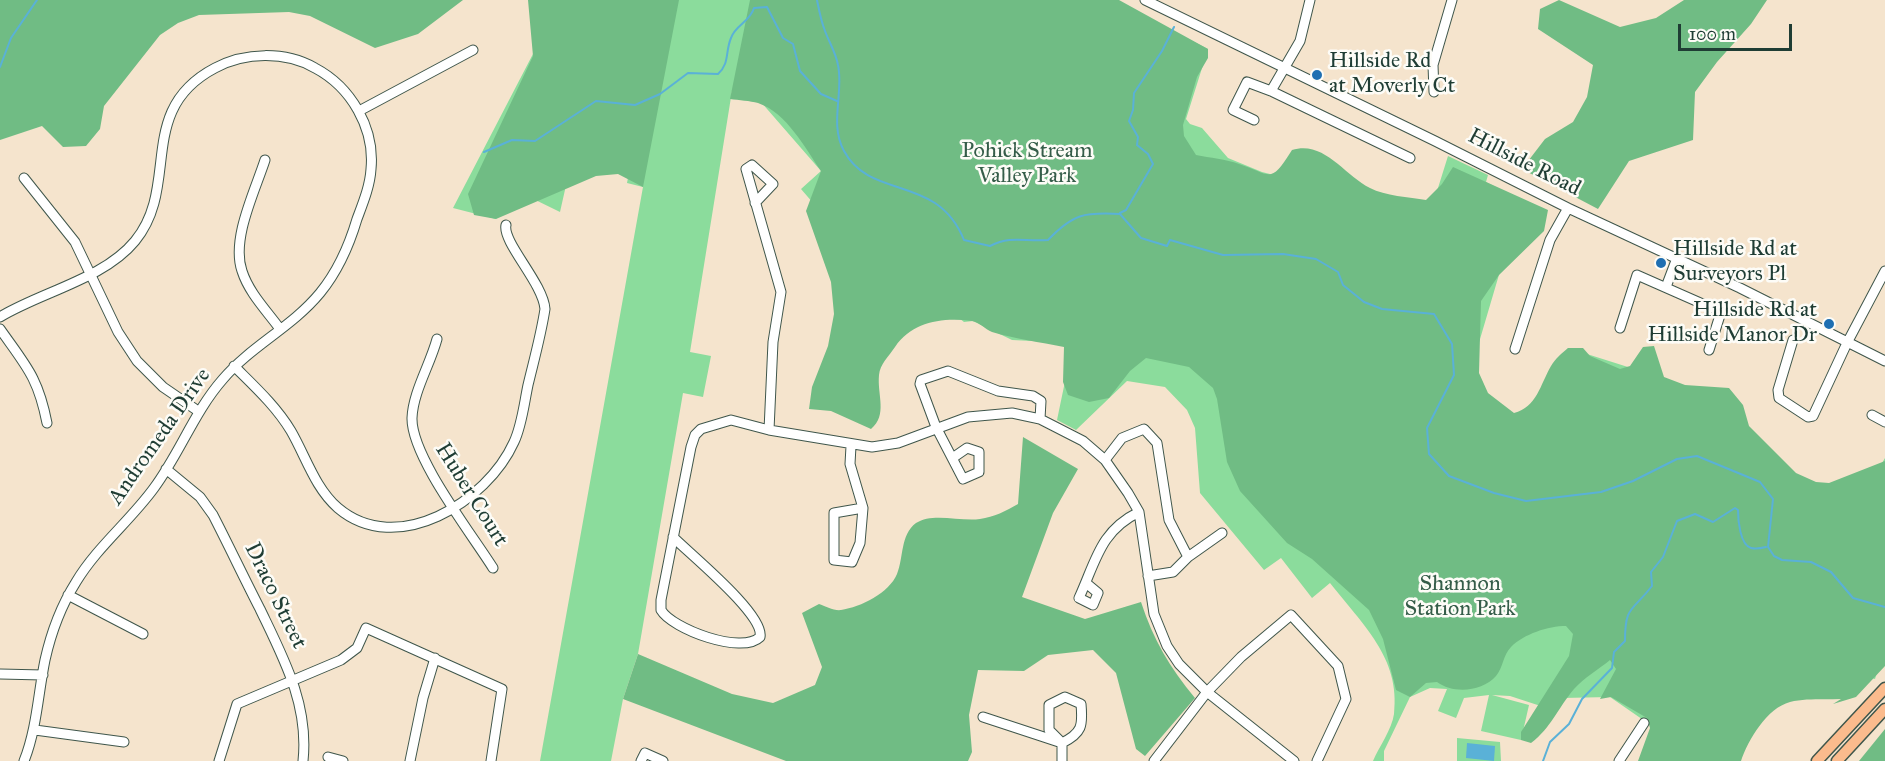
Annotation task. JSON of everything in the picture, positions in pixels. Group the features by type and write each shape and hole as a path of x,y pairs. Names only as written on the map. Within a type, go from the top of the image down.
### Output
{"main road":[{"path":"1817,761 1885,687"},
{"path":"1837,761 1885,709"}],"street":[{"name":"Hillside Road","path":"1145,0 1885,361"},
{"path":"1271,91 1300,41 1310,0"},
{"path":"1434,92 1434,65 1452,0"},
{"path":"359,111 473,50"},
{"name":"Andromeda Drive","path":"0,317 91,273 120,256 144,228 156,198 161,145 167,122 184,93 210,71 231,61 252,56 294,59 331,78 359,111 369,140 371,170 350,244 321,292 234,366 198,411 166,469 146,498 87,565 68,595 50,640 35,730 24,761"},
{"path":"1254,120 1233,110 1247,82 1271,91 1410,158"},
{"path":"265,160 241,235 239,256 249,285 280,329"},
{"path":"24,178 75,242 118,332 137,361 163,387 198,411"},
{"path":"755,203 782,292 773,342 769,430"},
{"path":"1515,349 1550,240 1568,208"},
{"path":"234,366 278,411 324,493 347,515 375,526 399,528 421,524 454,506 486,482 503,462 514,442 544,316 544,301 532,275 506,236 506,225"},
{"path":"1666,287 1677,258"},
{"path":"1793,340 1778,390 1779,398 1808,417 1814,416 1847,343 1885,271"},
{"path":"1620,328 1637,275 1721,312 1709,350"},
{"path":"0,329 35,378 41,392 47,423"},
{"name":"Huber Court","path":"437,339 417,395 412,420 418,448 493,568"},
{"path":"954,457 936,427 920,381 948,370 998,391 1039,398 1042,403 1040,419"},
{"path":"673,537 757,620 761,632 760,637 751,642 727,644 666,617 661,606 673,537 695,435 701,429 731,420 851,446 872,447 898,443 936,427 984,415 1012,413 1040,419 1083,441 1105,460 1139,512 1148,557 1148,576 1154,614 1167,646 1179,664 1207,692 1294,761"},
{"path":"1872,415 1885,422"},
{"path":"1105,460 1122,438 1144,429 1157,443 1169,520 1188,557"},
{"path":"851,446 850,464 863,508 860,543 852,562 834,560 834,513 863,508"},
{"name":"Draco Street","path":"166,469 200,497 213,515 292,679 304,720 303,761"},
{"path":"1086,583 1092,562 1102,545 1120,521 1139,512"},
{"path":"1148,576 1173,572 1188,557 1222,533"},
{"path":"68,595 143,634"},
{"path":"1154,761 1207,692 1241,657 1292,615 1338,666 1346,699 1317,761"},
{"path":"219,761 237,704 341,660 357,648 366,628 502,689 491,761"},
{"path":"410,761 423,698 435,658"},
{"path":"0,674 43,675"},
{"path":"983,717 1062,743 1076,736 1083,721 1081,704 1065,697 1049,705 1049,730 1062,743 1062,761"},
{"path":"1619,761 1644,723"},
{"path":"35,730 124,742"},
{"path":"641,761 645,753 663,761"},
{"path":"328,757 343,761"}],"green space":[{"path":"0,0 463,0 418,34 375,48 310,16 289,12 199,15 178,23 160,35 104,106 100,129 86,146 63,147 42,126 0,140"},
{"path":"528,0 679,0 643,187 618,174 596,176 496,219 474,215 468,194 533,56"},
{"name":"Pohick Stream Valley Park","path":"561,0 1111,0 1208,49 1186,119 1190,124 1202,128 1228,158 1262,172 1329,189 1428,220 1448,156 1488,175 1486,182 1521,200 1460,407 1545,427 1568,348 1650,374 1788,518 1882,463 1885,458 1885,646 1875,679 1793,656 1731,761 1665,735 1610,697 1562,698 1556,711 1510,696 1492,695 1529,705 1521,740 1481,731 1489,695 1464,698 1456,718 1438,711 1447,689 1430,688 1410,697 1384,751 1384,761 1373,761 1393,720 1395,694 1385,659 1377,643 1330,583 1312,598 1281,558 1264,570 1200,493 1195,428 1187,410 1165,387 1127,381 1076,430 1057,420 1073,343 1012,340 973,321 964,322 941,304 909,314 801,189 821,171 754,94 732,91 690,352 711,356 703,397 683,393 638,654 623,699 611,761 540,761 643,187 627,183 633,152 576,141 560,212 513,189 496,219 453,208"},
{"name":"Pohick Stream Valley Park","path":"750,0 1119,0 1208,49 1208,58 1197,77 1183,125 1184,136 1196,155 1229,161 1264,174 1270,174 1279,168 1292,150 1303,148 1314,150 1324,154 1360,182 1376,191 1426,200 1442,184 1453,167 1548,210 1544,231 1499,275 1481,301 1479,373 1488,393 1514,413 1533,401 1553,363 1568,348 1583,348 1590,356 1620,369 1630,366 1643,347 1654,346 1664,377 1685,385 1729,388 1743,405 1749,426 1796,473 1816,482 1829,483 1885,461 1885,666 1856,697 1833,704 1841,699 1802,700 1782,705 1759,726 1741,761 1638,761 1650,728 1647,718 1611,697 1600,699 1616,669 1610,660 1574,689 1549,724 1531,743 1521,740 1521,732 1569,656 1573,634 1566,626 1552,627 1516,642 1508,650 1496,676 1483,685 1459,690 1437,682 1426,683 1410,697 1396,690 1383,639 1369,610 1312,559 1287,543 1240,491 1227,462 1217,399 1213,388 1189,367 1146,358 1130,371 1109,398 1089,402 1068,395 1063,382 1064,347 992,332 972,321 939,321 910,332 883,364 879,375 881,404 879,417 871,429 831,411 809,409 812,387 828,346 834,314 831,282 806,211 821,171 794,132 778,115 758,103 730,99"},
{"path":"1559,0 1620,27 1656,18 1684,0 1767,0 1751,24 1717,62 1695,92 1693,140 1629,161 1598,209 1522,169 1545,139 1573,122 1587,97 1593,65 1538,29 1540,9"},
{"path":"1023,437 1078,469 1053,513 1022,597 1085,619 1141,602 1163,653 1195,698 1145,756 1136,749 1116,673 1093,650 1048,655 1024,671 978,670 969,715 972,752 968,761 786,761 623,699 638,654 732,694 773,703 815,685 822,667 802,613 819,604 835,610 849,608 881,593 897,574 907,534 916,523 930,518 972,520 985,518 1018,504"},
{"path":"1885,729 1885,761 1859,761"},
{"path":"1457,738 1500,742 1501,761 1457,761"}],"water":[{"path":"1467,743 1495,746 1494,761 1466,758"}],"waterway":[{"path":"0,67 11,38 37,0"},
{"path":"817,0 820,16 838,65 837,119 844,151 856,166 870,177 921,196 938,205 952,219 964,240 990,246 1012,240 1048,240 1080,216 1120,214 1141,238 1167,246 1170,240 1223,255 1283,254 1316,259 1338,272 1343,285 1364,302 1382,309 1434,314 1452,344 1454,375 1427,428 1429,454 1449,476 1494,493 1526,501 1601,492 1633,481 1677,459 1697,456 1760,482 1773,499 1768,547 1774,556 1782,560 1811,562 1831,572 1853,598 1885,607"},
{"path":"484,152 512,140 535,141 596,101 635,105 660,94 688,73 718,74 726,61 733,34 754,8 767,7 783,38 793,44 800,71 821,94 837,101"},
{"path":"1120,213 1126,210 1153,164 1148,154 1137,145 1138,137 1129,121 1133,110 1134,93 1162,51 1174,27"},
{"path":"1543,761 1550,742 1569,724 1582,699 1612,668 1614,652 1625,641 1628,615 1652,586 1651,572 1663,557 1677,521 1695,514 1713,522 1735,508 1738,510 1740,532 1747,546 1766,547"}],"place":[{"name":"Hillside Rd at Moverly Ct","path":"1317,75"},
{"name":"Hillside Rd at Surveyors Pl","path":"1661,263"},
{"name":"Hillside Rd at Hillside Manor Dr","path":"1829,324"}],"park label":[{"name":"Shannon Station Park","path":"1460,598"}]}
